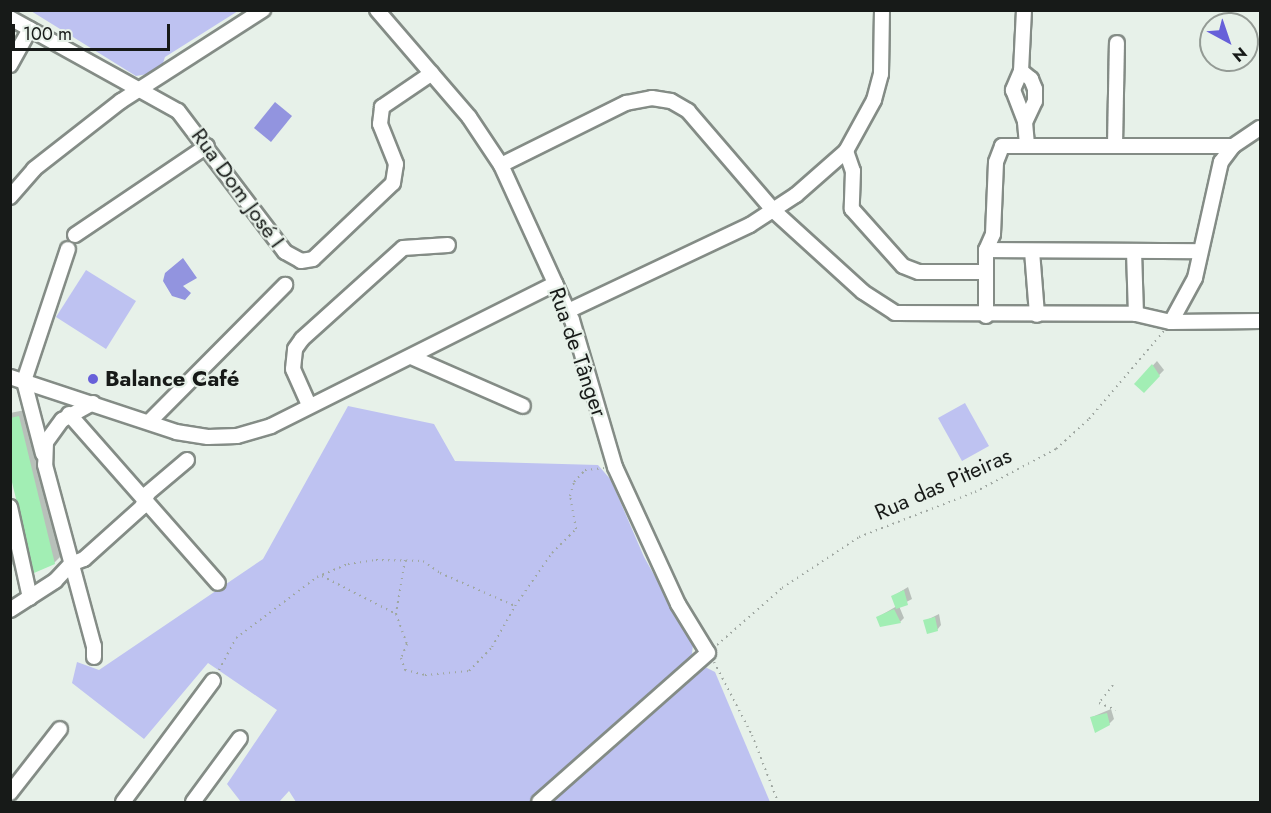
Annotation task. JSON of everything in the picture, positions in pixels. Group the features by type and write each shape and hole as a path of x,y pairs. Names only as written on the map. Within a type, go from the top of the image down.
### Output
{"street":[{"path":"10,197 15,183 142,88 263,10"},
{"name":"Rua de Tânger","path":"377,10 432,73 501,165 568,311 615,467 678,604 708,652"},
{"path":"568,311 774,211 846,151 874,100 881,74 882,10"},
{"path":"1024,10 1021,71 1013,90 1025,122 1027,144"},
{"name":"Rua Dom José I","path":"10,18 142,88 178,111 207,146 285,252 294,259 313,259 393,183 396,164 380,124 382,107 432,73"},
{"path":"10,65 30,29"},
{"path":"1115,145 1117,43"},
{"path":"1021,71 1031,79 1035,89 1035,101 1025,122"},
{"path":"501,165 626,103 652,98 671,101 688,111 774,211 883,308 910,315 1136,314 1171,322 1260,321"},
{"path":"1171,322 1195,278 1214,180 1233,146 1260,128"},
{"path":"986,316 986,250 995,218 998,152 1009,144 1233,146"},
{"path":"75,235 207,146"},
{"path":"846,151 853,171 852,209 903,266 919,272 985,272"},
{"path":"309,405 293,369 295,348 302,339 403,248 448,245"},
{"path":"68,249 24,381 94,646 94,657"},
{"path":"986,250 1200,251"},
{"path":"1032,251 1037,315"},
{"path":"1134,251 1136,314"},
{"path":"10,377 150,421 176,432 208,437 237,436 271,426 555,284"},
{"path":"150,421 285,285"},
{"path":"411,357 523,406"},
{"path":"45,465 46,442 69,414 93,403"},
{"path":"69,414 218,583"},
{"path":"10,610 30,598 71,564 84,559 142,507 144,499 187,460"},
{"path":"10,507 30,598"},
{"path":"539,802 708,652"},
{"path":"123,802 213,681"},
{"path":"10,793 60,729"},
{"path":"193,802 240,738"}],"path":[{"name":"Rua das Piteiras","path":"708,652 782,588 859,537 975,492 1056,449 1089,419 1171,322"},
{"path":"405,560 396,614 406,644 401,658 405,670 453,675 469,671 481,661 515,606 552,553 576,529 570,496 574,482 585,470 615,467"},
{"path":"213,681 236,638 320,575 348,564 423,561 440,573 515,606"},
{"path":"320,575 396,614"},
{"path":"708,652 752,735 778,802"},
{"path":"1113,685 1099,703 1116,710"}],"shaded area":[{"path":"31,11 238,11 165,57 160,72 136,76"},
{"path":"86,270 136,301 106,349 56,317"},
{"path":"965,403 989,446 962,461 938,418"},
{"path":"348,406 434,424 455,461 598,465 611,480 644,557 693,644 692,654 683,667 530,802 296,802 289,791 279,802 241,802 227,784 277,710 208,663 144,739 72,683 77,662 99,670 263,559"},
{"path":"705,667 715,672 770,802 551,802 700,668"}],"water":[{"path":"275,102 292,116 271,142 254,128"},
{"path":"183,258 197,278 183,286 191,293 185,300 172,296 163,281 165,273"}],"building":[{"path":"1152,364 1160,376 1144,393 1134,384"},
{"path":"19,416 55,564 34,573 10,474 10,418"},
{"path":"904,590 908,605 896,609 891,596"},
{"path":"894,609 901,623 880,627 876,617"},
{"path":"935,617 938,631 927,634 923,620"},
{"path":"1107,713 1110,725 1095,733 1090,717"}],"place":[{"name":"Balance Café","path":"93,379"}]}
